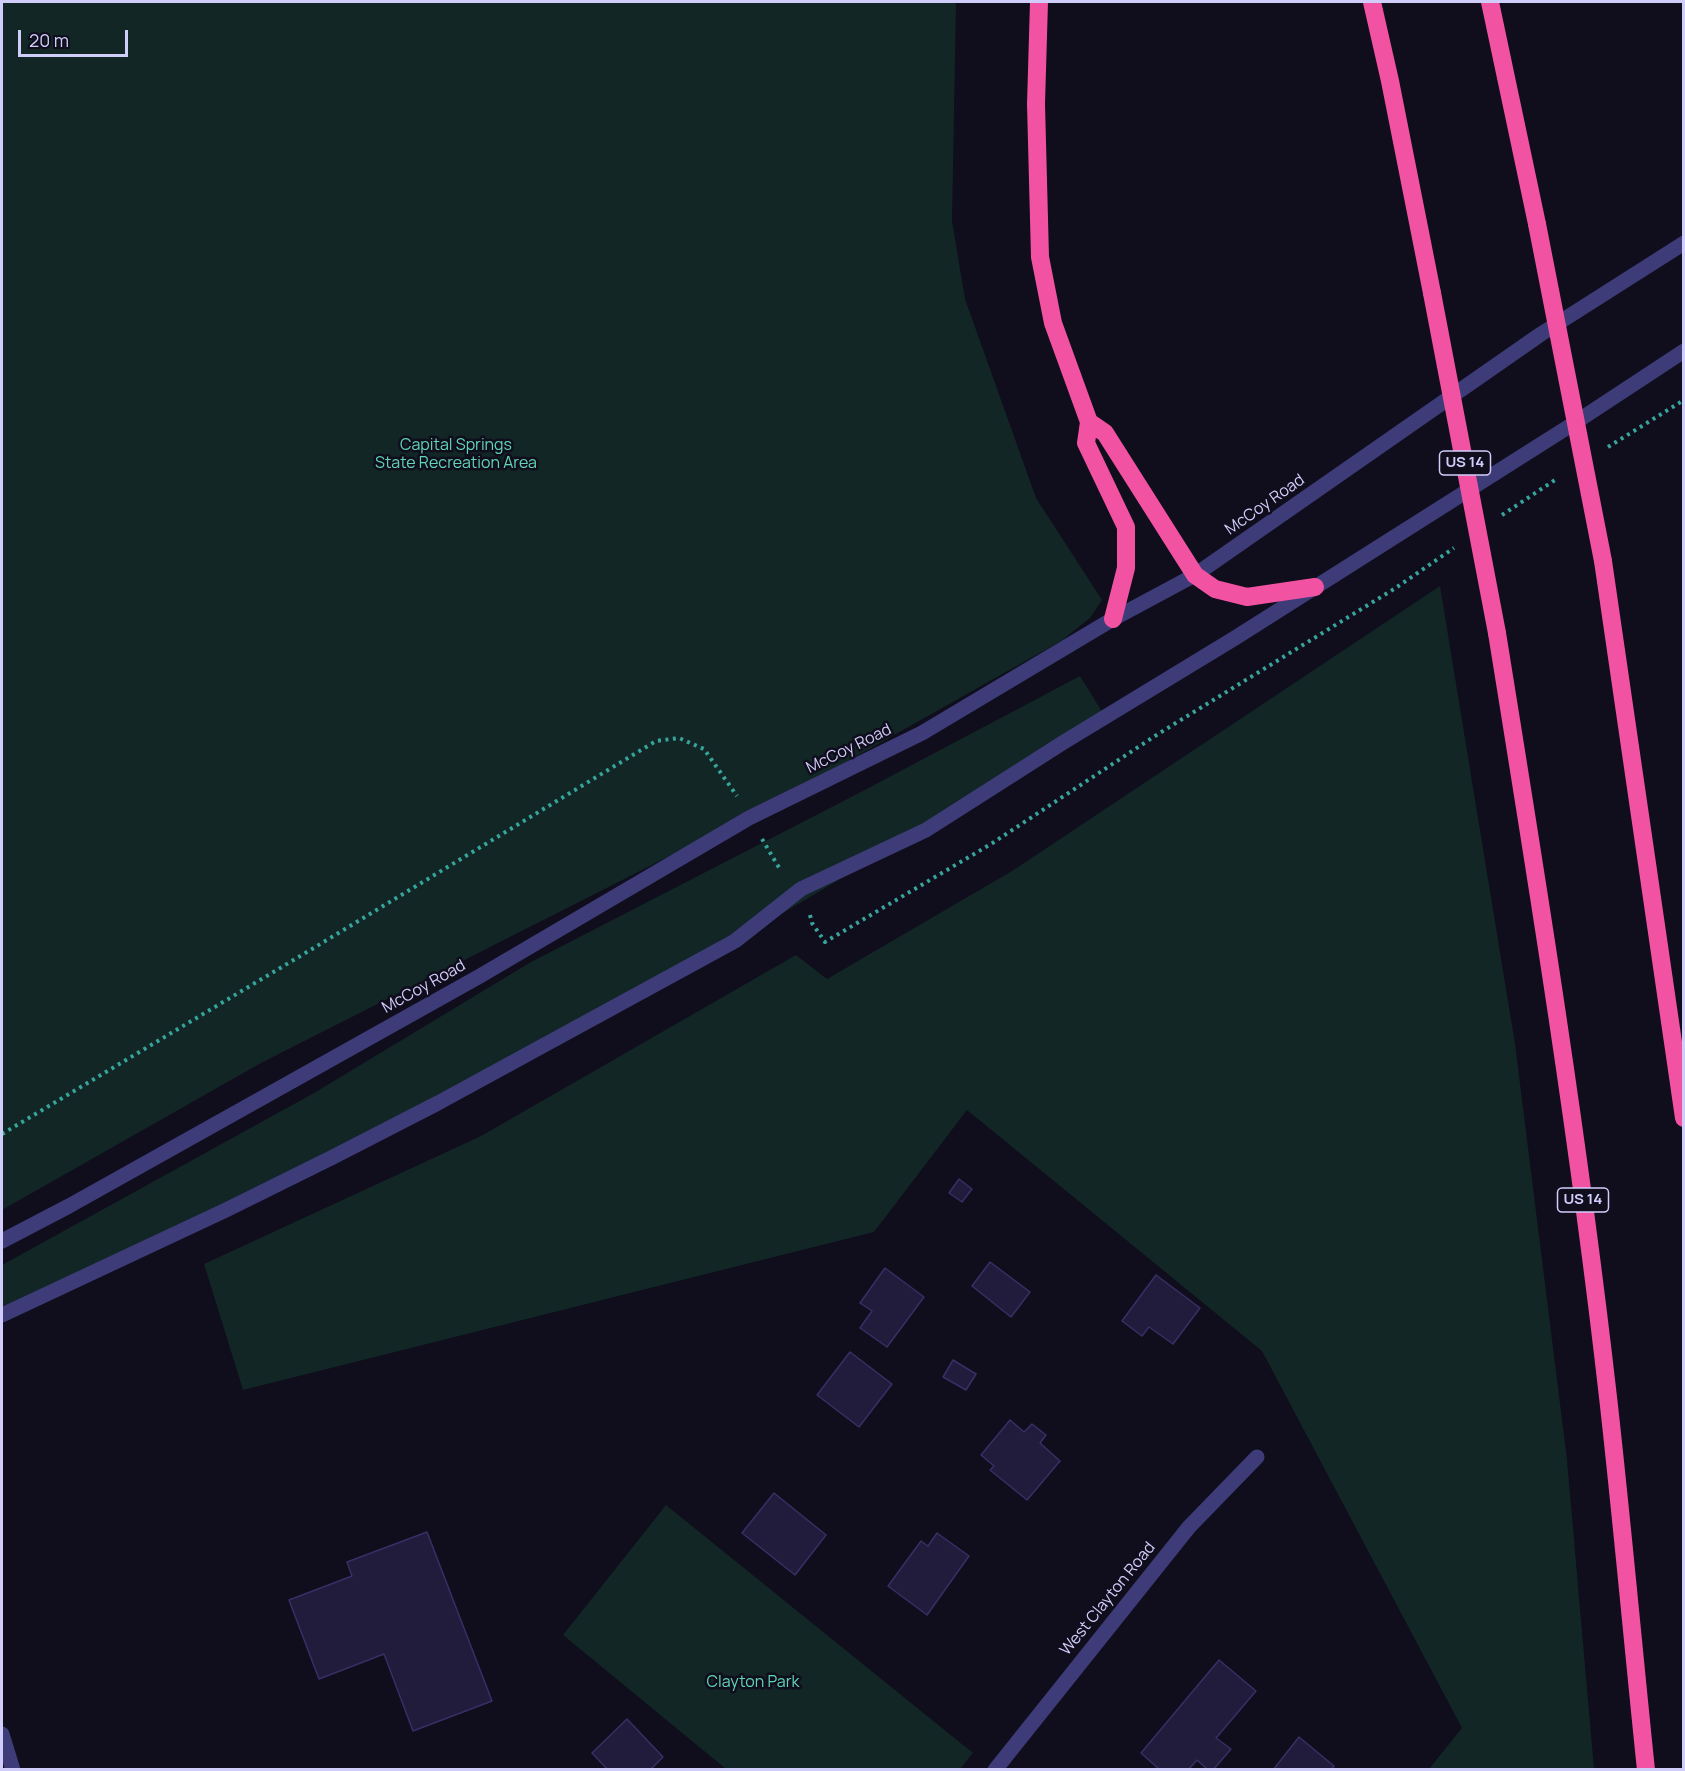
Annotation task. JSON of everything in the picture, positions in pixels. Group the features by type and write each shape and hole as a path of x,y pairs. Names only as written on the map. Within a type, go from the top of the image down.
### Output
{"highway":[{"path":"1039,2 1036,104 1040,257 1053,323 1089,422 1086,443 1126,527 1126,568 1113,619"},
{"name":"US 14","path":"1372,2 1432,293 1497,633 1539,894 1582,1188 1608,1397 1646,1770"},
{"path":"1490,2 1537,224 1603,561 1683,1118"},
{"path":"1089,422 1105,433 1195,575 1215,589 1247,597 1315,587"}],"street":[{"name":"McCoy Road","path":"2,1241 69,1206 480,976 750,818 922,733 1113,619 1195,575 1541,334 1683,243"},
{"path":"2,1315 333,1157 458,1092 735,941 801,889 926,830 1064,742 1235,638 1576,422 1683,351"},
{"name":"West Clayton Road","path":"995,1770 1189,1527 1257,1457"},
{"path":"2,1734 13,1770"}],"green space":[{"name":"Capital Springs State Recreation Area","path":"2,2 956,2 952,221 965,299 1036,498 1102,600 1090,618 1061,641 816,779 654,864 261,1063 2,1210"},
{"path":"1440,586 1515,1044 1567,1460 1594,1769 1429,1769 1462,1728 1262,1351 967,1110 874,1232 243,1390 204,1264 481,1136 796,955 827,979 1012,871"},
{"path":"1080,676 1106,718 689,969 530,1054 2,1315 2,1265 314,1093 531,962"},
{"name":"Clayton Park","path":"666,1505 973,1753 960,1769 726,1769 563,1635"}],"building":[{"path":"959,1179 972,1189 962,1202 949,1193"},
{"path":"990,1262 1030,1292 1011,1317 972,1286"},
{"path":"885,1268 924,1297 887,1347 860,1328 872,1311 860,1303"},
{"path":"1156,1275 1200,1308 1173,1344 1149,1327 1142,1336 1122,1321"},
{"path":"850,1352 892,1384 859,1427 817,1395"},
{"path":"953,1360 976,1374 966,1390 943,1377"},
{"path":"1010,1420 1024,1432 1032,1424 1046,1435 1040,1443 1060,1461 1027,1500 990,1470 994,1466 981,1455"},
{"path":"774,1493 826,1535 795,1575 742,1533"},
{"path":"427,1532 492,1701 413,1731 384,1654 319,1679 289,1600 352,1576 347,1562"},
{"path":"937,1533 969,1556 927,1615 888,1586 921,1541 928,1546"},
{"path":"1219,1660 1256,1691 1216,1738 1231,1749 1213,1770 1208,1770 1197,1760 1188,1770 1160,1770 1141,1753"},
{"path":"627,1719 663,1757 650,1770 608,1770 592,1753"},
{"path":"1299,1737 1334,1766 1331,1770 1273,1770"}]}
